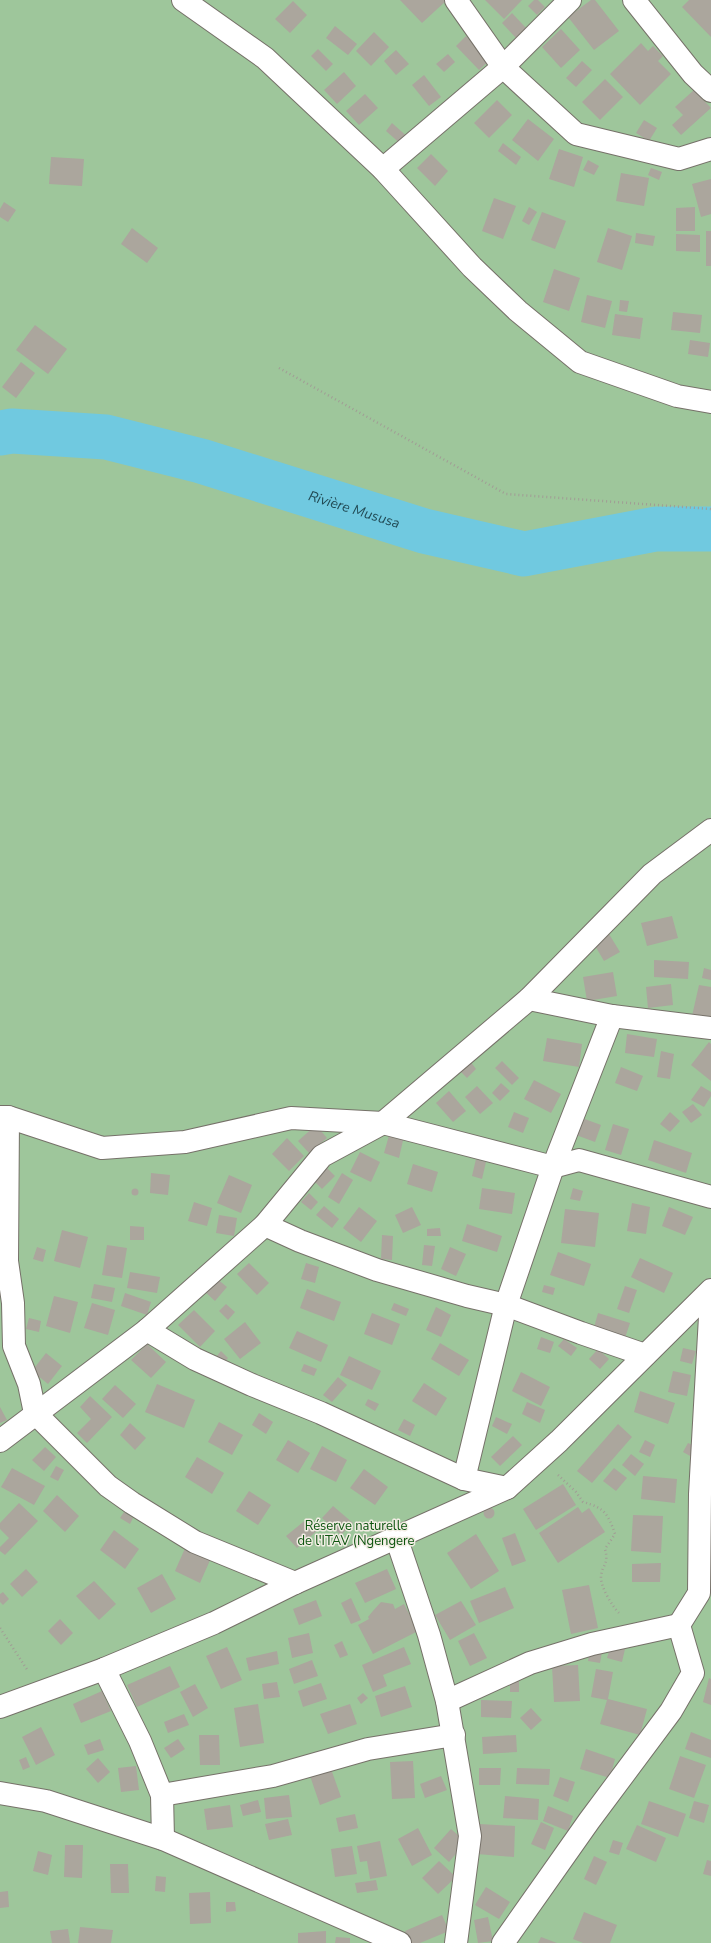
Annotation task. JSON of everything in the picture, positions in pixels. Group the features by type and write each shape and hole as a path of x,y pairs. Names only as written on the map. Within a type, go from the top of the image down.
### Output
{"street":[{"path":"183,0 265,58 382,168 472,266 518,311 580,362 677,396 711,402"},
{"path":"456,0 503,67 576,134 679,159 711,149"},
{"path":"382,168 503,67 570,0"},
{"path":"634,0 693,74 711,91"},
{"path":"0,1441 35,1413 147,1330 265,1225 322,1156 383,1123 529,999 652,874 711,830"},
{"path":"529,999 612,1016 711,1028"},
{"path":"464,1478 506,1304 553,1167 612,1016"},
{"path":"295,1583 195,1542 132,1503 108,1486 35,1413 28,1384 7,1344 13,1303 7,1261 4,1117 102,1148 185,1142 291,1118 383,1123 553,1167 580,1160 711,1197"},
{"path":"265,1225 300,1241 377,1270 467,1296 506,1304 581,1333 645,1355"},
{"path":"0,1707 104,1670 214,1623 295,1583 507,1488 547,1452 711,1290"},
{"path":"447,1701 530,1663 592,1644 679,1625 699,1593 700,1494 711,1299"},
{"path":"147,1330 195,1359 252,1385 321,1413 464,1478 507,1488"},
{"path":"396,1537 429,1635 447,1701 470,1836 456,1943"},
{"path":"503,1943 589,1821 671,1711 693,1673 679,1625"},
{"path":"104,1670 140,1741 162,1795 163,1838"},
{"path":"162,1795 273,1776 368,1749 454,1735"},
{"path":"0,1793 46,1801 163,1838 400,1943"}],"path":[{"path":"279,368 506,494 711,509"},
{"path":"547,1452 558,1475 576,1492 583,1502 597,1506 608,1515 615,1534 605,1549 608,1558 601,1578 610,1604 621,1617 630,1636"},
{"path":"0,1628 28,1671 50,1689"}],"green space":[{"name":"Réserve naturelle de l'ITAV (Ngengere","path":"0,0 711,0 711,1943 0,1943"}],"building":[{"path":"400,0 447,0 422,23"},
{"path":"485,0 522,0 504,19"},
{"path":"534,0 538,0 545,7 537,15 528,6"},
{"path":"591,0 595,0 619,31 594,50 568,17"},
{"path":"689,0 711,0 711,37 682,7"},
{"path":"293,1 307,15 290,33 275,19"},
{"path":"512,13 527,29 516,38 502,23"},
{"path":"335,26 357,44 348,55 326,38"},
{"path":"561,29 580,50 561,68 542,47"},
{"path":"374,32 389,47 371,66 356,51"},
{"path":"466,36 490,60 479,70 456,46"},
{"path":"641,43 648,51 653,46 663,56 658,61 671,74 640,105 610,74"},
{"path":"318,49 333,64 326,71 311,56"},
{"path":"396,50 409,64 396,75 384,61"},
{"path":"448,54 455,62 444,72 436,64"},
{"path":"582,61 592,70 576,87 566,78"},
{"path":"344,72 356,86 337,104 324,90"},
{"path":"424,75 441,97 429,106 412,85"},
{"path":"605,79 623,97 600,120 582,102"},
{"path":"694,90 711,108 681,135 672,125 683,115 675,107"},
{"path":"365,94 378,108 359,125 346,111"},
{"path":"497,100 512,115 489,138 474,123"},
{"path":"528,119 554,139 538,161 512,140"},
{"path":"644,120 657,128 649,141 636,133"},
{"path":"392,123 410,139 403,146 386,131"},
{"path":"503,143 521,157 516,165 498,151"},
{"path":"559,149 583,157 574,187 549,179"},
{"path":"431,154 448,171 435,186 417,168"},
{"path":"51,157 84,159 82,186 49,184"},
{"path":"588,160 599,166 594,175 583,170"},
{"path":"651,168 662,172 659,180 648,175"},
{"path":"621,173 649,178 644,206 616,201"},
{"path":"711,179 711,214 701,217 692,184"},
{"path":"494,198 516,206 503,239 482,231"},
{"path":"4,202 16,210 8,222 0,217 0,209"},
{"path":"529,207 537,212 529,225 522,221"},
{"path":"695,207 695,231 676,231 676,208"},
{"path":"542,212 566,221 555,249 531,240"},
{"path":"132,228 158,248 147,263 121,244"},
{"path":"608,228 632,236 622,270 597,262"},
{"path":"706,231 711,231 711,266 706,266"},
{"path":"636,233 655,236 653,246 635,243"},
{"path":"676,234 700,235 700,252 676,251"},
{"path":"554,269 580,278 569,311 543,302"},
{"path":"587,295 612,301 605,328 581,322"},
{"path":"620,300 629,301 627,312 619,311"},
{"path":"673,312 702,315 700,333 671,330"},
{"path":"615,314 643,318 640,339 612,335"},
{"path":"35,325 67,349 48,374 16,350"},
{"path":"690,340 710,343 708,357 688,354"},
{"path":"21,362 35,373 16,398 2,387"},
{"path":"672,916 678,938 647,946 641,923"},
{"path":"609,934 620,952 604,961 594,944"},
{"path":"654,960 689,962 688,979 654,977"},
{"path":"704,968 711,970 711,980 702,978"},
{"path":"613,972 617,996 587,1001 583,977"},
{"path":"671,984 673,1005 648,1008 646,987"},
{"path":"699,985 711,987 711,1020 692,1016"},
{"path":"627,1034 657,1039 654,1057 625,1053"},
{"path":"547,1038 582,1044 579,1067 543,1061"},
{"path":"709,1042 711,1044 711,1081 691,1065"},
{"path":"661,1051 674,1054 670,1079 657,1077"},
{"path":"470,1061 476,1069 467,1078 460,1071"},
{"path":"502,1061 519,1078 512,1085 495,1068"},
{"path":"621,1067 643,1076 637,1091 615,1083"},
{"path":"534,1080 561,1094 551,1113 524,1099"},
{"path":"501,1083 510,1091 500,1101 492,1093"},
{"path":"477,1086 493,1103 480,1114 465,1097"},
{"path":"701,1086 711,1092 711,1096 704,1107 691,1100"},
{"path":"449,1091 466,1111 453,1122 436,1103"},
{"path":"693,1104 702,1115 691,1123 682,1112"},
{"path":"514,1112 529,1118 523,1133 508,1127"},
{"path":"670,1112 680,1121 670,1132 660,1124"},
{"path":"582,1118 601,1125 595,1142 576,1135"},
{"path":"613,1124 629,1129 621,1155 605,1150"},
{"path":"316,1125 327,1138 309,1153 298,1141"},
{"path":"390,1132 404,1136 399,1158 384,1153"},
{"path":"287,1138 304,1156 289,1171 272,1154"},
{"path":"654,1140 692,1153 686,1173 648,1160"},
{"path":"360,1152 380,1162 371,1182 350,1172"},
{"path":"476,1159 486,1162 482,1179 472,1176"},
{"path":"413,1164 438,1172 432,1192 407,1184"},
{"path":"325,1166 335,1176 322,1189 312,1179"},
{"path":"151,1173 170,1175 168,1195 150,1193"},
{"path":"342,1173 353,1180 339,1204 328,1197"},
{"path":"229,1175 252,1185 241,1213 217,1203"},
{"path":"135,1188 138,1189 138,1195 135,1196 132,1195 131,1192 132,1189"},
{"path":"482,1188 515,1193 512,1214 479,1209"},
{"path":"573,1188 583,1191 580,1201 570,1199"},
{"path":"309,1193 318,1202 311,1210 301,1202"},
{"path":"194,1202 212,1208 207,1226 188,1221"},
{"path":"632,1203 650,1207 646,1234 627,1231"},
{"path":"324,1206 339,1219 332,1228 316,1215"},
{"path":"359,1207 377,1221 361,1242 343,1228"},
{"path":"412,1207 421,1225 403,1233 395,1215"},
{"path":"669,1207 693,1217 685,1235 662,1226"},
{"path":"565,1209 599,1213 595,1247 561,1243"},
{"path":"219,1215 237,1218 234,1236 216,1233"},
{"path":"467,1224 502,1236 497,1252 462,1241"},
{"path":"130,1226 144,1227 144,1240 130,1240"},
{"path":"440,1228 441,1236 427,1236 427,1229"},
{"path":"62,1230 88,1237 80,1268 54,1261"},
{"path":"382,1235 393,1236 392,1260 381,1259"},
{"path":"107,1245 127,1248 122,1278 102,1275"},
{"path":"424,1245 435,1246 432,1266 422,1265"},
{"path":"37,1247 46,1250 43,1262 33,1259"},
{"path":"450,1247 466,1254 456,1276 441,1269"},
{"path":"558,1252 591,1264 584,1286 550,1275"},
{"path":"640,1258 673,1273 664,1293 631,1277"},
{"path":"249,1263 269,1283 257,1295 237,1274"},
{"path":"306,1263 319,1267 315,1283 301,1279"},
{"path":"130,1272 160,1277 157,1293 127,1288"},
{"path":"216,1278 227,1287 215,1301 204,1291"},
{"path":"94,1284 115,1288 112,1302 91,1298"},
{"path":"544,1285 555,1288 553,1295 542,1292"},
{"path":"625,1286 637,1290 629,1313 617,1309"},
{"path":"307,1289 341,1302 334,1321 300,1308"},
{"path":"125,1293 151,1302 147,1315 121,1306"},
{"path":"54,1296 78,1302 70,1333 46,1326"},
{"path":"92,1303 115,1310 108,1335 84,1328"},
{"path":"394,1303 409,1309 406,1316 391,1310"},
{"path":"226,1304 235,1312 228,1320 219,1311"},
{"path":"436,1307 451,1315 441,1337 426,1330"},
{"path":"194,1310 215,1331 200,1347 178,1325"},
{"path":"372,1313 400,1324 392,1345 364,1334"},
{"path":"598,1313 630,1323 624,1341 593,1331"},
{"path":"29,1318 41,1321 39,1332 26,1329"},
{"path":"245,1322 261,1343 240,1359 224,1339"},
{"path":"297,1331 328,1345 321,1362 289,1348"},
{"path":"541,1337 554,1342 550,1353 537,1349"},
{"path":"564,1339 577,1348 571,1356 558,1346"},
{"path":"440,1343 469,1360 459,1376 431,1359"},
{"path":"147,1344 166,1362 151,1378 131,1360"},
{"path":"683,1348 696,1351 692,1364 680,1361"},
{"path":"598,1349 609,1359 600,1369 589,1359"},
{"path":"221,1351 228,1358 223,1364 216,1357"},
{"path":"46,1353 62,1366 48,1384 32,1371"},
{"path":"349,1356 381,1371 372,1390 340,1375"},
{"path":"304,1364 317,1369 314,1376 301,1371"},
{"path":"673,1371 691,1375 687,1396 668,1392"},
{"path":"521,1372 550,1387 541,1406 512,1391"},
{"path":"338,1377 347,1385 332,1402 323,1395"},
{"path":"424,1383 447,1398 436,1416 412,1401"},
{"path":"157,1384 195,1400 184,1428 145,1412"},
{"path":"115,1385 136,1404 123,1418 102,1399"},
{"path":"640,1391 675,1403 668,1424 634,1412"},
{"path":"90,1396 112,1417 87,1443 77,1433 91,1419 80,1407"},
{"path":"368,1399 379,1404 375,1411 365,1405"},
{"path":"527,1402 545,1410 540,1423 522,1414"},
{"path":"0,1407 7,1420 0,1423"},
{"path":"259,1413 273,1422 266,1434 252,1425"},
{"path":"496,1417 512,1424 507,1434 492,1426"},
{"path":"404,1419 415,1425 410,1436 398,1430"},
{"path":"219,1422 243,1435 232,1455 208,1442"},
{"path":"130,1423 146,1438 135,1450 120,1435"},
{"path":"618,1424 632,1437 592,1483 577,1471"},
{"path":"513,1436 522,1445 500,1466 491,1457"},
{"path":"288,1440 310,1453 298,1473 276,1460"},
{"path":"645,1440 655,1445 650,1457 639,1452"},
{"path":"688,1443 697,1447 692,1457 683,1452"},
{"path":"322,1446 347,1460 336,1482 310,1469"},
{"path":"45,1447 56,1457 44,1471 32,1460"},
{"path":"631,1454 644,1464 635,1476 622,1465"},
{"path":"197,1457 224,1473 212,1494 185,1477"},
{"path":"56,1466 64,1470 58,1481 50,1477"},
{"path":"12,1468 45,1486 34,1505 1,1487"},
{"path":"614,1468 627,1478 616,1491 603,1481"},
{"path":"364,1469 388,1487 375,1505 350,1488"},
{"path":"643,1476 677,1479 675,1503 641,1499"},
{"path":"563,1484 576,1505 536,1530 523,1509"},
{"path":"249,1491 271,1505 258,1525 236,1511"},
{"path":"57,1495 79,1516 65,1532 43,1511"},
{"path":"19,1503 38,1521 5,1555 0,1551 0,1547 9,1538 0,1529 0,1523"},
{"path":"333,1506 353,1523 341,1535 322,1518"},
{"path":"489,1507 493,1509 495,1513 493,1517 489,1519 485,1517 483,1513 485,1509"},
{"path":"578,1507 582,1513 589,1508 605,1532 558,1563 539,1533"},
{"path":"124,1512 133,1518 130,1524 120,1518"},
{"path":"633,1515 663,1516 661,1553 631,1551"},
{"path":"308,1518 318,1530 297,1548 286,1536"},
{"path":"114,1530 139,1549 125,1569 100,1550"},
{"path":"515,1533 526,1561 512,1566 502,1538"},
{"path":"476,1534 499,1571 471,1589 447,1553"},
{"path":"186,1546 211,1558 200,1583 175,1571"},
{"path":"661,1563 660,1582 632,1582 632,1564"},
{"path":"26,1569 38,1582 22,1597 10,1584"},
{"path":"387,1569 396,1589 365,1603 355,1583"},
{"path":"162,1574 176,1599 151,1613 137,1588"},
{"path":"94,1581 116,1604 99,1620 76,1596"},
{"path":"589,1585 598,1628 571,1634 562,1590"},
{"path":"505,1587 514,1608 479,1623 470,1601"},
{"path":"3,1592 9,1599 3,1605 0,1602 0,1594"},
{"path":"351,1598 361,1620 351,1624 341,1603"},
{"path":"316,1600 322,1616 299,1625 293,1609"},
{"path":"461,1601 476,1625 450,1640 435,1615"},
{"path":"381,1602 393,1604 395,1609 404,1604 418,1631 373,1654 358,1625 369,1619 368,1617"},
{"path":"60,1619 73,1633 61,1645 48,1631"},
{"path":"309,1633 313,1653 292,1658 288,1638"},
{"path":"474,1633 487,1658 470,1666 458,1641"},
{"path":"342,1641 348,1655 340,1658 334,1645"},
{"path":"611,1645 625,1649 622,1662 607,1658"},
{"path":"227,1647 242,1680 221,1689 206,1656"},
{"path":"404,1647 411,1664 383,1675 387,1686 373,1692 362,1665"},
{"path":"590,1650 602,1652 600,1663 588,1661"},
{"path":"277,1651 279,1664 249,1671 246,1658"},
{"path":"312,1660 318,1676 294,1684 289,1669"},
{"path":"578,1665 580,1701 554,1702 552,1666"},
{"path":"170,1666 180,1687 137,1707 127,1685"},
{"path":"596,1669 613,1672 608,1699 647,1709 640,1735 600,1724 607,1700 591,1697"},
{"path":"709,1678 711,1679 711,1705 703,1702"},
{"path":"510,1679 519,1680 519,1692 510,1692"},
{"path":"277,1682 280,1697 264,1699 262,1684"},
{"path":"321,1683 327,1699 303,1707 298,1691"},
{"path":"195,1684 208,1708 193,1717 180,1692"},
{"path":"405,1686 412,1707 381,1717 375,1696"},
{"path":"102,1691 111,1711 81,1723 73,1704"},
{"path":"363,1693 368,1698 361,1704 357,1698"},
{"path":"481,1700 512,1701 511,1718 481,1717"},
{"path":"258,1704 264,1743 240,1747 234,1708"},
{"path":"350,1704 357,1724 328,1734 320,1714"},
{"path":"531,1708 542,1720 531,1730 520,1718"},
{"path":"184,1714 189,1725 168,1733 164,1722"},
{"path":"41,1727 55,1755 36,1765 22,1737"},
{"path":"691,1732 711,1740 711,1758 685,1749"},
{"path":"199,1735 219,1735 220,1765 200,1765"},
{"path":"516,1735 517,1752 483,1754 482,1737"},
{"path":"100,1739 104,1750 88,1755 84,1745"},
{"path":"178,1739 185,1749 171,1758 164,1748"},
{"path":"586,1749 615,1759 610,1778 580,1769"},
{"path":"680,1756 706,1765 694,1798 669,1789"},
{"path":"26,1757 30,1767 23,1770 19,1760"},
{"path":"98,1758 110,1772 98,1783 86,1769"},
{"path":"413,1761 415,1798 392,1799 390,1762"},
{"path":"136,1766 139,1790 121,1792 118,1768"},
{"path":"479,1768 501,1768 500,1785 479,1785"},
{"path":"517,1768 550,1769 549,1785 516,1784"},
{"path":"331,1769 341,1797 320,1805 310,1776"},
{"path":"441,1776 447,1790 425,1798 420,1784"},
{"path":"560,1777 575,1782 568,1802 553,1796"},
{"path":"289,1795 292,1817 266,1819 264,1798"},
{"path":"505,1796 539,1799 538,1820 503,1818"},
{"path":"258,1800 261,1812 243,1816 240,1805"},
{"path":"649,1801 686,1814 678,1837 641,1824"},
{"path":"694,1801 709,1805 704,1823 689,1818"},
{"path":"230,1805 233,1827 207,1830 204,1809"},
{"path":"548,1806 573,1816 568,1831 543,1821"},
{"path":"355,1814 358,1828 339,1832 336,1818"},
{"path":"288,1819 292,1835 269,1840 265,1824"},
{"path":"541,1822 554,1828 545,1850 531,1844"},
{"path":"479,1824 515,1826 514,1857 477,1854"},
{"path":"637,1825 666,1838 656,1862 626,1849"},
{"path":"418,1828 432,1855 412,1866 398,1839"},
{"path":"451,1829 466,1842 449,1862 434,1848"},
{"path":"613,1840 623,1843 619,1855 609,1852"},
{"path":"380,1841 387,1876 370,1879 367,1861 360,1862 357,1846"},
{"path":"65,1845 83,1845 82,1878 64,1877"},
{"path":"352,1846 357,1874 335,1877 331,1849"},
{"path":"38,1851 52,1855 48,1875 33,1871"},
{"path":"594,1856 607,1862 596,1885 584,1879"},
{"path":"707,1860 711,1861 711,1876 703,1874"},
{"path":"439,1861 456,1877 438,1894 422,1878"},
{"path":"110,1864 128,1864 129,1893 111,1893"},
{"path":"156,1876 166,1877 165,1892 155,1891"},
{"path":"376,1880 378,1890 357,1893 355,1883"},
{"path":"486,1887 510,1902 499,1919 475,1905"},
{"path":"8,1891 9,1907 0,1908 0,1892"},
{"path":"210,1892 211,1923 190,1924 189,1893"},
{"path":"226,1902 235,1902 236,1911 226,1912"},
{"path":"584,1912 617,1925 610,1943 583,1943 573,1939"},
{"path":"442,1915 449,1931 420,1943 410,1943 405,1931"},
{"path":"488,1917 493,1941 478,1943 474,1920"},
{"path":"80,1927 113,1930 111,1943 78,1943"},
{"path":"68,1929 70,1943 52,1943 50,1931"},
{"path":"326,1931 326,1943 298,1943 298,1933"},
{"path":"336,1937 350,1938 350,1943 335,1943"},
{"path":"541,1937 557,1943 538,1943"}],"waterway":[{"name":"Rivière Mususa","path":"0,433 12,431 106,437 201,461 424,531 524,554 656,529 711,529"}]}
